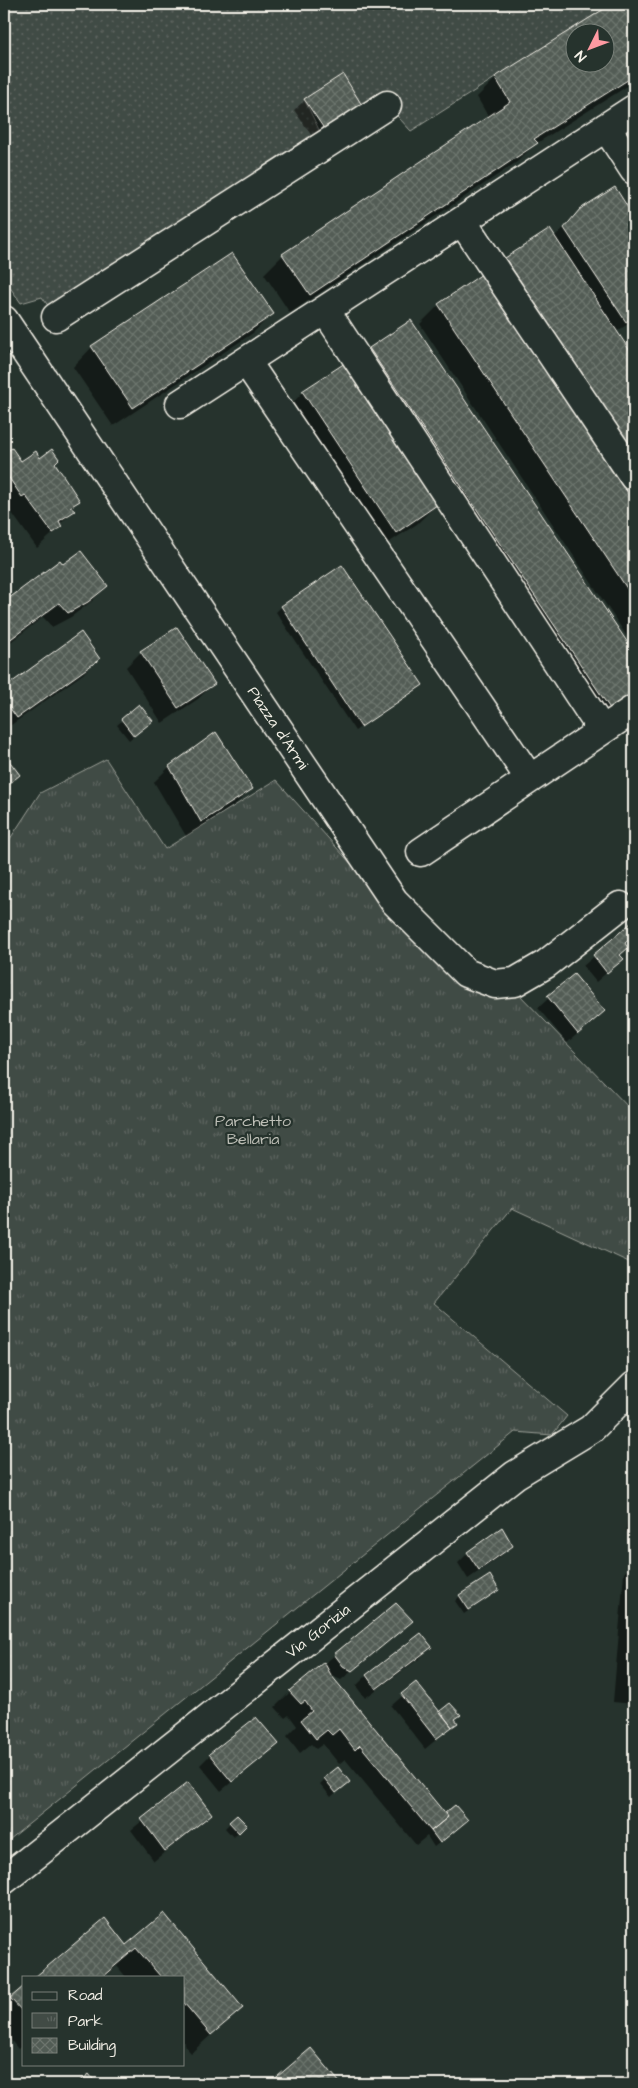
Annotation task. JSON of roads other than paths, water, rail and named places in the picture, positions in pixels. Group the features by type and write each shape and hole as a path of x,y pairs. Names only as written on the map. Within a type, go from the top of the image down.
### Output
{"street":[{"path":"56,317 387,105"},
{"path":"180,404 634,109"},
{"path":"606,128 634,170"},
{"path":"462,221 634,476"},
{"path":"325,310 602,730"},
{"name":"Piazza d'Armi","path":"4,320 14,356 394,901 466,973 494,984 515,982 546,964 620,906"},
{"path":"246,361 530,779"},
{"path":"421,852 634,709"},
{"name":"Via Gorizia","path":"4,1880 515,1475 590,1429 634,1386"}],"park label":[{"name":"Parchetto Bellaria","path":"253,1130"}]}
